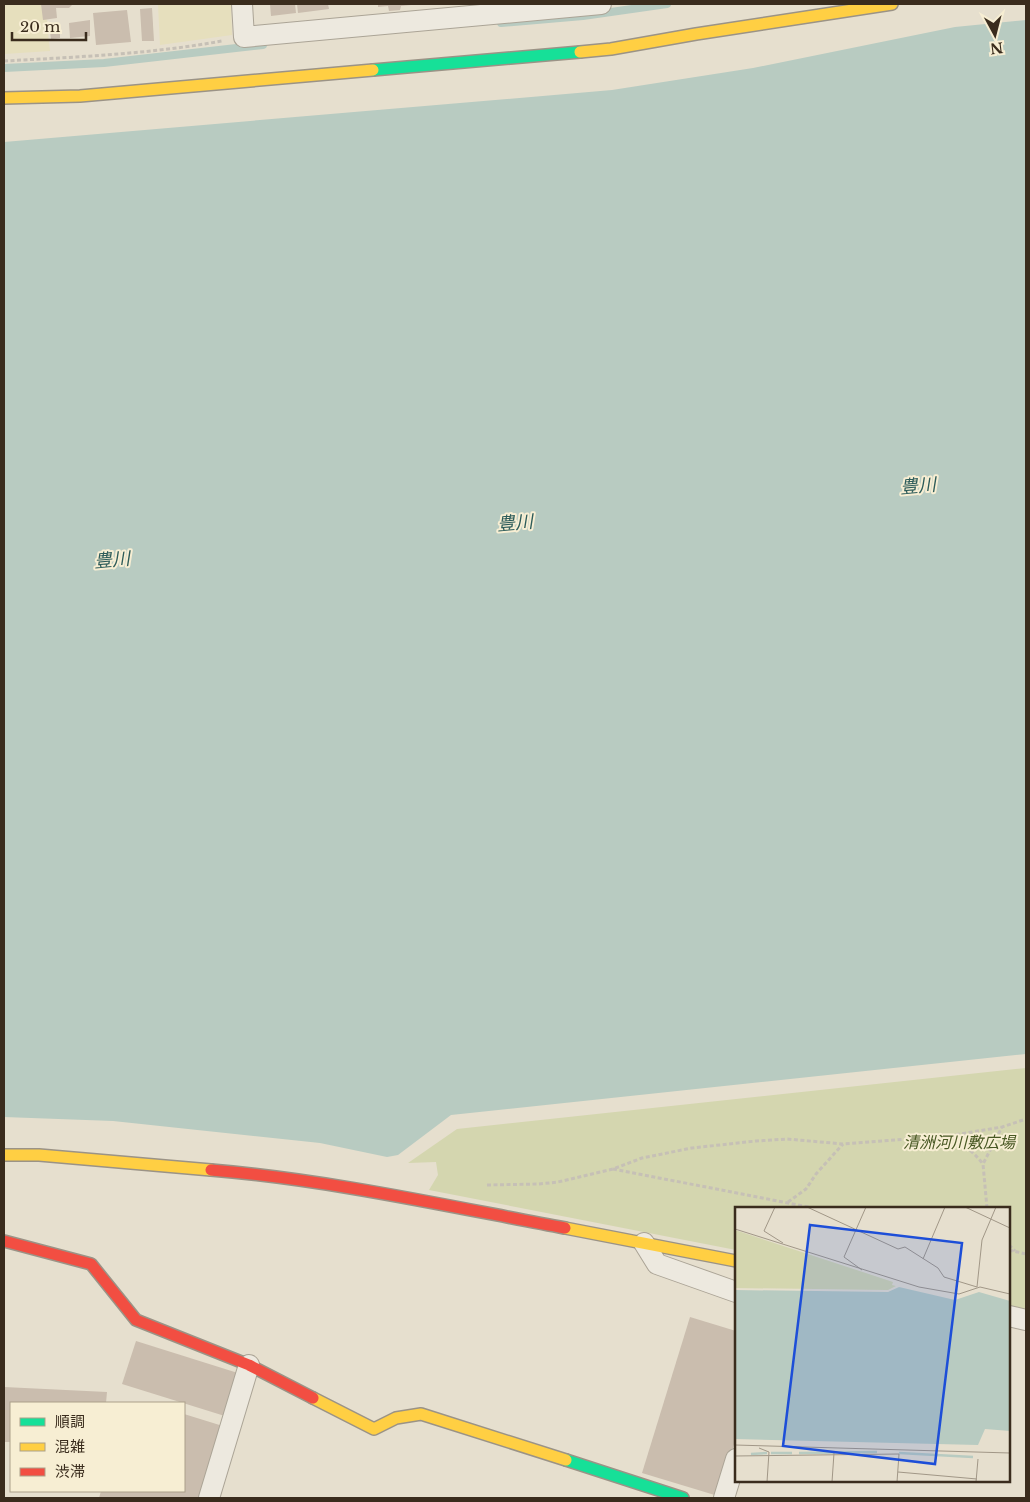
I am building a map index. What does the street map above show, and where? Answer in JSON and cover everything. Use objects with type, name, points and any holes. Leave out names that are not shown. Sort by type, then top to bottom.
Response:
[{"type":"street","points":[[242,4],[244,37],[601,4]]},
{"type":"street","points":[[4,98],[80,96],[612,49],[892,4]]},
{"type":"street","points":[[4,1155],[39,1154],[250,1173],[372,1191],[735,1261]]},
{"type":"street","points":[[4,1241],[91,1264],[136,1320],[249,1366],[374,1429],[396,1418],[420,1414],[683,1498]]},
{"type":"street","points":[[644,1243],[657,1264],[735,1292]]},
{"type":"street","points":[[1010,1316],[1026,1320]]},
{"type":"street","points":[[209,1498],[249,1366]]},
{"type":"street","points":[[724,1498],[735,1462]]},
{"type":"path","points":[[4,61],[111,55],[190,47],[244,37]]},
{"type":"path","points":[[477,1184],[540,1184],[558,1182],[613,1169],[642,1158],[692,1148],[787,1140],[843,1144],[948,1136],[1002,1127],[1026,1119]]},
{"type":"path","points":[[982,1164],[1002,1127]]},
{"type":"path","points":[[948,1136],[974,1152],[982,1164],[985,1207]]},
{"type":"path","points":[[788,1203],[806,1189],[843,1144]]},
{"type":"path","points":[[613,1169],[809,1207]]},
{"type":"path","points":[[1010,1246],[1016,1252]]},
{"type":"path","points":[[1010,1250],[1026,1254]]},
{"type":"shaded area","points":[[4,4],[45,4],[50,51],[4,54]]},
{"type":"shaded area","points":[[158,4],[231,4],[232,35],[160,45]]},
{"type":"green space","name":"清洲河川敷広場","points":[[1026,1068],[1026,1311],[1010,1307],[1010,1207],[735,1207],[735,1250],[429,1190],[438,1175],[436,1162],[408,1163],[457,1129]]},
{"type":"water","name":"豊川","points":[[1026,20],[1026,1054],[451,1115],[398,1155],[387,1157],[320,1143],[113,1121],[4,1117],[4,142],[612,90],[753,68],[955,27]]},
{"type":"building","points":[[41,4],[73,4],[69,8],[56,8],[57,18],[43,20]]},
{"type":"building","points":[[270,4],[295,4],[296,13],[271,16]]},
{"type":"building","points":[[297,4],[328,4],[329,9],[298,13]]},
{"type":"building","points":[[378,4],[411,5],[401,6],[400,10],[389,11],[388,6],[378,7]]},
{"type":"building","points":[[152,8],[154,41],[142,41],[140,9]]},
{"type":"building","points":[[127,10],[131,42],[96,45],[93,13]]},
{"type":"building","points":[[90,20],[90,36],[70,38],[69,23]]},
{"type":"building","points":[[60,24],[60,38],[51,39],[49,25]]},
{"type":"building","points":[[690,1317],[735,1331],[735,1441],[718,1496],[642,1473]]},
{"type":"building","points":[[136,1341],[241,1374],[228,1417],[185,1404],[185,1402],[122,1384]]},
{"type":"building","points":[[4,1387],[107,1392],[106,1402],[10,1402],[10,1442],[4,1442]]},
{"type":"building","points":[[185,1414],[226,1427],[206,1498],[99,1498],[101,1492],[185,1492]]},
{"type":"waterway","points":[[501,23],[583,16],[667,4]]},
{"type":"waterway","points":[[4,68],[104,63],[263,45]]},
{"type":"traffic: fast","points":[[373,70],[580,52]]},
{"type":"traffic: fast","points":[[566,1460],[683,1498]]},
{"type":"traffic: slow","points":[[580,52],[611,49],[892,4]]},
{"type":"traffic: slow","points":[[4,98],[80,96],[373,70]]},
{"type":"traffic: slow","points":[[4,1155],[39,1155],[211,1170]]},
{"type":"traffic: slow","points":[[565,1228],[735,1261]]},
{"type":"traffic: slow","points":[[313,1398],[374,1429],[396,1418],[421,1414],[566,1460]]},
{"type":"traffic: jam","points":[[211,1170],[256,1174],[344,1187],[565,1228]]},
{"type":"traffic: jam","points":[[4,1241],[91,1264],[136,1320],[249,1365],[313,1398]]}]
